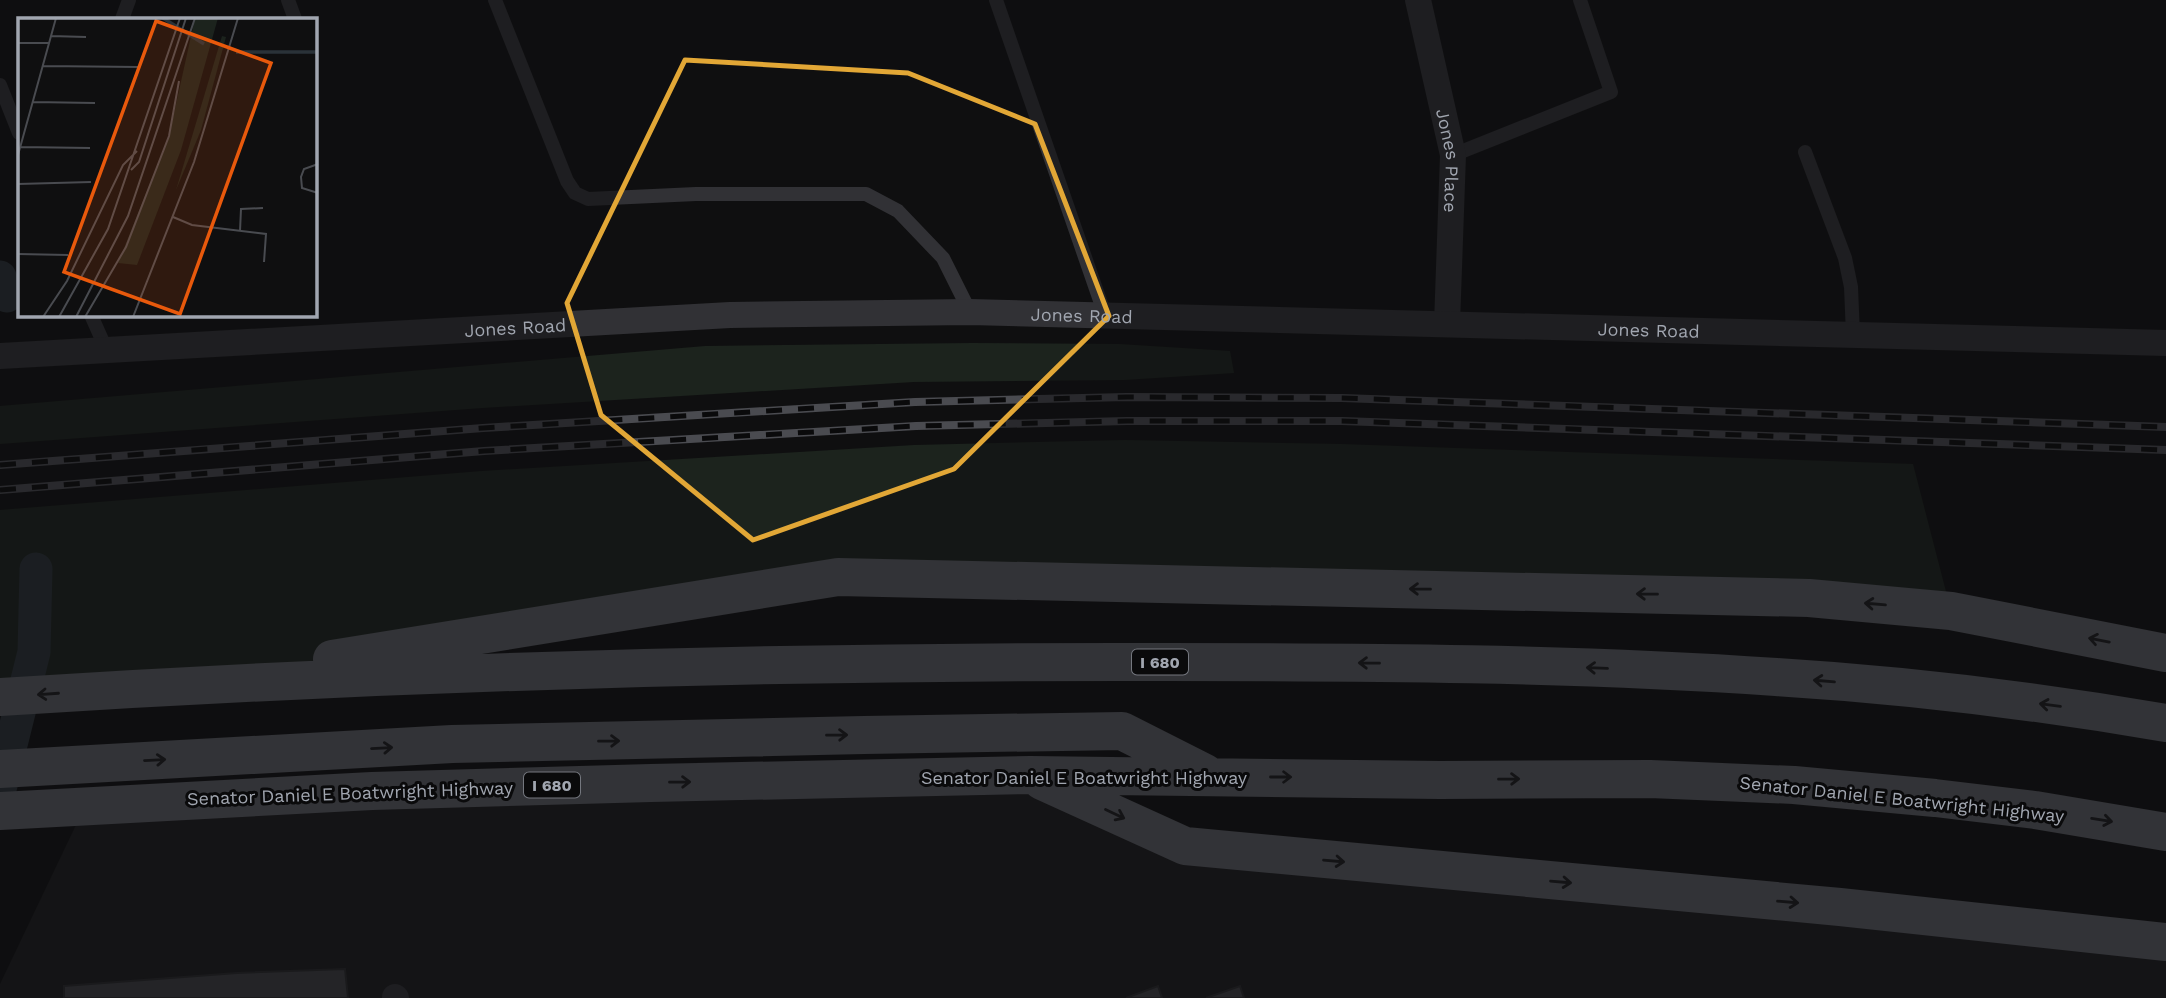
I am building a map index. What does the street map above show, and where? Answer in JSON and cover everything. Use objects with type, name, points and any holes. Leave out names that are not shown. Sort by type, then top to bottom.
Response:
[{"type":"highway","points":[[150,688],[838,578],[1809,598],[1951,611],[2166,653]]},
{"type":"highway","name":"I 680","points":[[0,697],[437,675],[703,667],[1026,662],[1418,664],[1618,669],[1780,677],[2005,699],[2166,723]]},
{"type":"highway","name":"I 680","points":[[0,769],[452,744],[1122,731],[1213,777]]},
{"type":"highway","points":[[1030,775],[1185,846],[1840,907],[2166,942]]},
{"type":"highway","name":"Senator Daniel E Boatwright Highway","points":[[0,811],[511,786],[1030,775],[1440,780],[1650,779],[1794,785],[2023,808],[2166,832]]},
{"type":"street","name":"Jones Place","points":[[1418,0],[1453,155],[1447,324]]},
{"type":"street","name":"Jones Road","points":[[0,356],[730,315],[970,312],[2166,343]]},
{"type":"lane","points":[[122,18],[129,0]]},
{"type":"lane","points":[[288,0],[295,18]]},
{"type":"lane","points":[[495,0],[567,181],[575,193],[588,199],[696,194],[866,194],[898,211],[943,258],[970,312]]},
{"type":"lane","points":[[996,0],[1105,315]]},
{"type":"lane","points":[[1453,155],[1611,92],[1580,0]]},
{"type":"lane","points":[[0,85],[18,131]]},
{"type":"lane","points":[[1805,152],[1845,258],[1851,287],[1853,335]]},
{"type":"lane","points":[[92,317],[107,351]]},
{"type":"highlighted area","points":[[685,60],[908,73],[1035,124],[1109,316],[954,469],[753,540],[601,415],[567,303]]},
{"type":"shaded area","points":[[1119,344],[1230,351],[1234,373],[1124,380],[914,382],[482,408],[0,444],[0,406],[705,346]]},
{"type":"shaded area","points":[[1125,440],[1341,444],[1913,464],[1951,611],[838,577],[151,688],[0,697],[0,510],[482,471],[914,445]]},
{"type":"shaded area","points":[[1030,775],[1185,846],[2166,942],[2166,998],[0,998],[0,984],[85,806]]},
{"type":"building","points":[[345,969],[348,998],[64,998],[64,986],[237,973]]},
{"type":"building","points":[[1158,986],[1162,998],[1126,998]]},
{"type":"building","points":[[1240,986],[1244,998],[1206,998]]},
{"type":"waterway","points":[[0,277],[7,296]]},
{"type":"waterway","points":[[0,789],[34,652],[36,569]]},
{"type":"railway","points":[[0,465],[483,428],[915,402],[1127,397],[1342,398],[2166,427]]},
{"type":"railway","points":[[0,490],[484,451],[916,426],[1127,421],[1342,421],[2166,450]]}]
